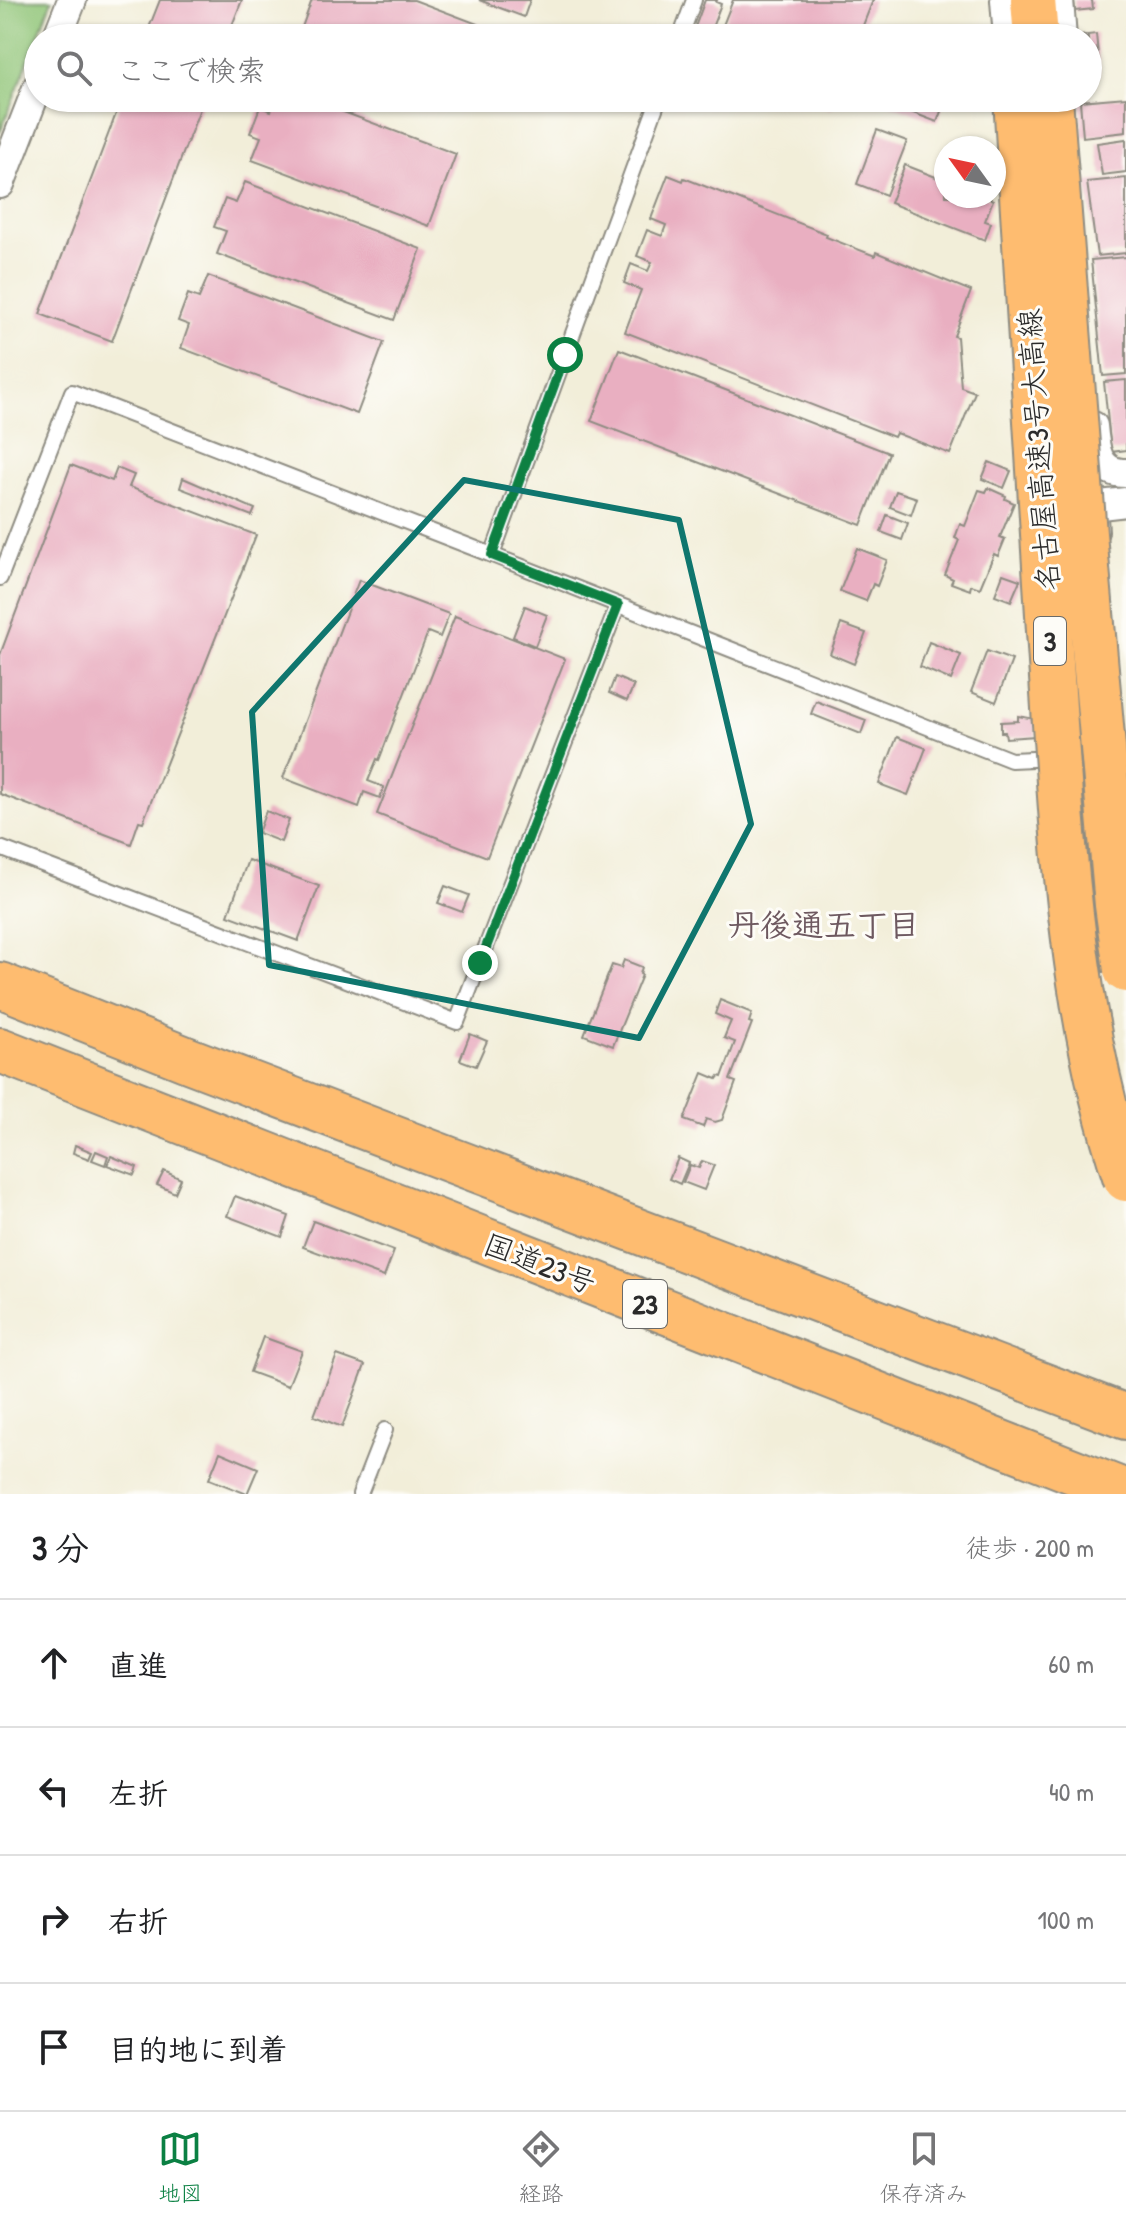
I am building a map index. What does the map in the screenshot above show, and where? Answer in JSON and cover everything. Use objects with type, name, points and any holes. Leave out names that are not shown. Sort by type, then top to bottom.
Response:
[{"type":"highway","points":[[1007,0],[1009,24]]},
{"type":"highway","points":[[1033,0],[1035,24]]},
{"type":"highway","points":[[1042,0],[1044,24]]},
{"type":"highway","name":"名古屋高速3号大高線","points":[[1015,112],[1058,773],[1072,914],[1084,1009],[1126,1179]]},
{"type":"highway","points":[[1042,112],[1073,488],[1081,499],[1109,504]]},
{"type":"highway","name":"名古屋高速3号大高線","points":[[1051,112],[1092,626],[1117,905],[1126,970]]},
{"type":"highway","name":"23","points":[[0,985],[191,1061],[1126,1417]]},
{"type":"highway","name":"国道23号","points":[[0,1050],[1126,1492]]},
{"type":"street","points":[[63,24],[72,0]]},
{"type":"street","points":[[1059,0],[1061,24]]},
{"type":"street","points":[[0,184],[28,112]]},
{"type":"street","points":[[1015,112],[1044,530],[1048,550],[1057,568],[1094,629],[1105,670],[1119,755],[1126,911]]},
{"type":"street","points":[[1068,112],[1095,452],[1109,471],[1126,473]]},
{"type":"street","points":[[1105,670],[1109,504]]},
{"type":"lane","points":[[685,24],[694,0]]},
{"type":"lane","points":[[492,555],[654,112]]},
{"type":"lane","points":[[0,578],[72,392],[1011,760],[1119,755]]},
{"type":"lane","points":[[0,848],[457,1022],[618,605]]},
{"type":"lane","points":[[360,1494],[385,1430]]},
{"type":"highlighted area","points":[[464,480],[679,520],[751,824],[639,1038],[269,965],[252,712]]},
{"type":"green space","points":[[0,0],[52,0],[43,24],[24,24],[24,72],[0,133]]},
{"type":"building","points":[[160,0],[242,0],[233,24],[151,24]]},
{"type":"building","points":[[312,0],[414,0],[478,24],[303,24]]},
{"type":"building","points":[[479,0],[530,0],[524,17]]},
{"type":"building","points":[[705,0],[717,0],[721,4],[713,24],[696,24]]},
{"type":"building","points":[[733,0],[873,0],[864,24],[724,24]]},
{"type":"building","points":[[1074,0],[1092,0],[1093,9],[1075,11]]},
{"type":"building","points":[[1126,97],[1126,132],[1083,137],[1081,112],[1102,112],[1102,99]]},
{"type":"building","points":[[117,112],[199,112],[112,341],[40,314]]},
{"type":"building","points":[[258,112],[344,112],[456,154],[429,226],[252,160],[261,137],[250,133]]},
{"type":"building","points":[[911,112],[941,112],[937,122]]},
{"type":"building","points":[[877,130],[907,141],[886,195],[857,184]]},
{"type":"building","points":[[1126,139],[1126,172],[1102,175],[1097,143]]},
{"type":"building","points":[[905,165],[934,176],[934,208],[990,208],[985,221],[991,223],[985,240],[890,203]]},
{"type":"building","points":[[668,175],[683,181],[684,178],[827,234],[826,237],[875,256],[876,252],[971,291],[954,336],[957,337],[961,387],[975,392],[950,454],[896,433],[894,437],[625,332],[641,290],[624,283],[631,264],[648,271],[652,262],[637,256],[647,230],[662,236],[666,225],[651,219]]},
{"type":"building","points":[[1126,178],[1126,253],[1097,256],[1087,182]]},
{"type":"building","points":[[245,182],[421,249],[394,320],[217,254],[226,231],[214,227],[225,199],[236,203]]},
{"type":"building","points":[[1126,257],[1126,374],[1103,376],[1091,260]]},
{"type":"building","points":[[208,276],[384,342],[357,414],[181,348],[189,325],[178,321],[188,294],[199,298]]},
{"type":"building","points":[[619,349],[889,453],[861,525],[591,421]]},
{"type":"building","points":[[1126,380],[1126,450],[1111,452],[1104,382]]},
{"type":"building","points":[[989,462],[1011,471],[1004,488],[982,479]]},
{"type":"building","points":[[71,465],[112,481],[117,468],[134,475],[129,487],[256,535],[143,822],[139,821],[131,844],[0,794],[0,655]]},
{"type":"building","points":[[183,478],[255,509],[252,516],[180,488]]},
{"type":"building","points":[[988,488],[1014,503],[1000,537],[1005,539],[998,556],[994,554],[980,588],[971,585],[970,590],[951,583],[953,579],[945,575],[959,540],[955,538],[960,524],[965,526],[979,490],[986,492]]},
{"type":"building","points":[[896,491],[917,498],[911,515],[890,507]]},
{"type":"building","points":[[887,515],[908,523],[902,540],[881,532]]},
{"type":"building","points":[[857,548],[887,560],[877,586],[873,584],[866,601],[840,591]]},
{"type":"building","points":[[1003,574],[1020,580],[1011,601],[995,595]]},
{"type":"building","points":[[359,580],[449,614],[440,637],[428,632],[368,781],[384,787],[380,798],[364,792],[359,807],[283,778]]},
{"type":"building","points":[[525,606],[547,615],[535,646],[513,637]]},
{"type":"building","points":[[455,616],[565,659],[487,857],[377,814]]},
{"type":"building","points":[[841,624],[866,633],[854,664],[830,654]]},
{"type":"building","points":[[929,642],[961,655],[951,680],[920,667]]},
{"type":"building","points":[[987,651],[1012,660],[996,702],[971,692]]},
{"type":"building","points":[[615,677],[634,685],[627,701],[609,693]]},
{"type":"building","points":[[816,701],[866,720],[861,734],[811,714]]},
{"type":"building","points":[[1018,716],[1035,719],[1036,736],[1006,738],[1005,732],[1001,732],[1001,722],[1018,721]]},
{"type":"building","points":[[897,737],[926,748],[908,795],[879,784]]},
{"type":"building","points":[[266,811],[289,820],[281,842],[258,833]]},
{"type":"building","points":[[248,860],[319,886],[298,941],[228,915]]},
{"type":"building","points":[[445,886],[469,895],[462,912],[438,903]]},
{"type":"building","points":[[624,960],[642,967],[642,975],[613,1046],[584,1035],[612,965],[621,968]]},
{"type":"building","points":[[720,1000],[752,1013],[749,1022],[752,1023],[730,1080],[736,1082],[722,1120],[715,1122],[706,1119],[703,1127],[684,1120],[703,1073],[717,1079],[722,1077],[735,1042],[724,1038],[731,1021],[715,1014]]},
{"type":"building","points":[[470,1034],[487,1041],[476,1066],[460,1060]]},
{"type":"building","points":[[75,1145],[92,1152],[89,1159],[73,1153]]},
{"type":"building","points":[[96,1151],[108,1156],[105,1165],[92,1160]]},
{"type":"building","points":[[111,1156],[137,1167],[134,1175],[107,1165]]},
{"type":"building","points":[[678,1158],[689,1163],[680,1184],[669,1179]]},
{"type":"building","points":[[702,1161],[714,1165],[704,1190],[683,1182],[690,1165],[699,1168]]},
{"type":"building","points":[[164,1171],[181,1179],[175,1193],[157,1185]]},
{"type":"building","points":[[235,1196],[289,1216],[282,1237],[227,1216]]},
{"type":"building","points":[[313,1221],[394,1251],[384,1277],[303,1247]]},
{"type":"building","points":[[263,1337],[302,1351],[288,1386],[250,1372]]},
{"type":"building","points":[[337,1355],[365,1365],[342,1427],[314,1416]]},
{"type":"building","points":[[220,1452],[258,1468],[247,1494],[209,1479]]},
{"type":"district","name":"丹後通五丁目","points":[[824,924]]},
{"type":"route","points":[[480,963],[618,605],[492,555],[565,355]]}]
